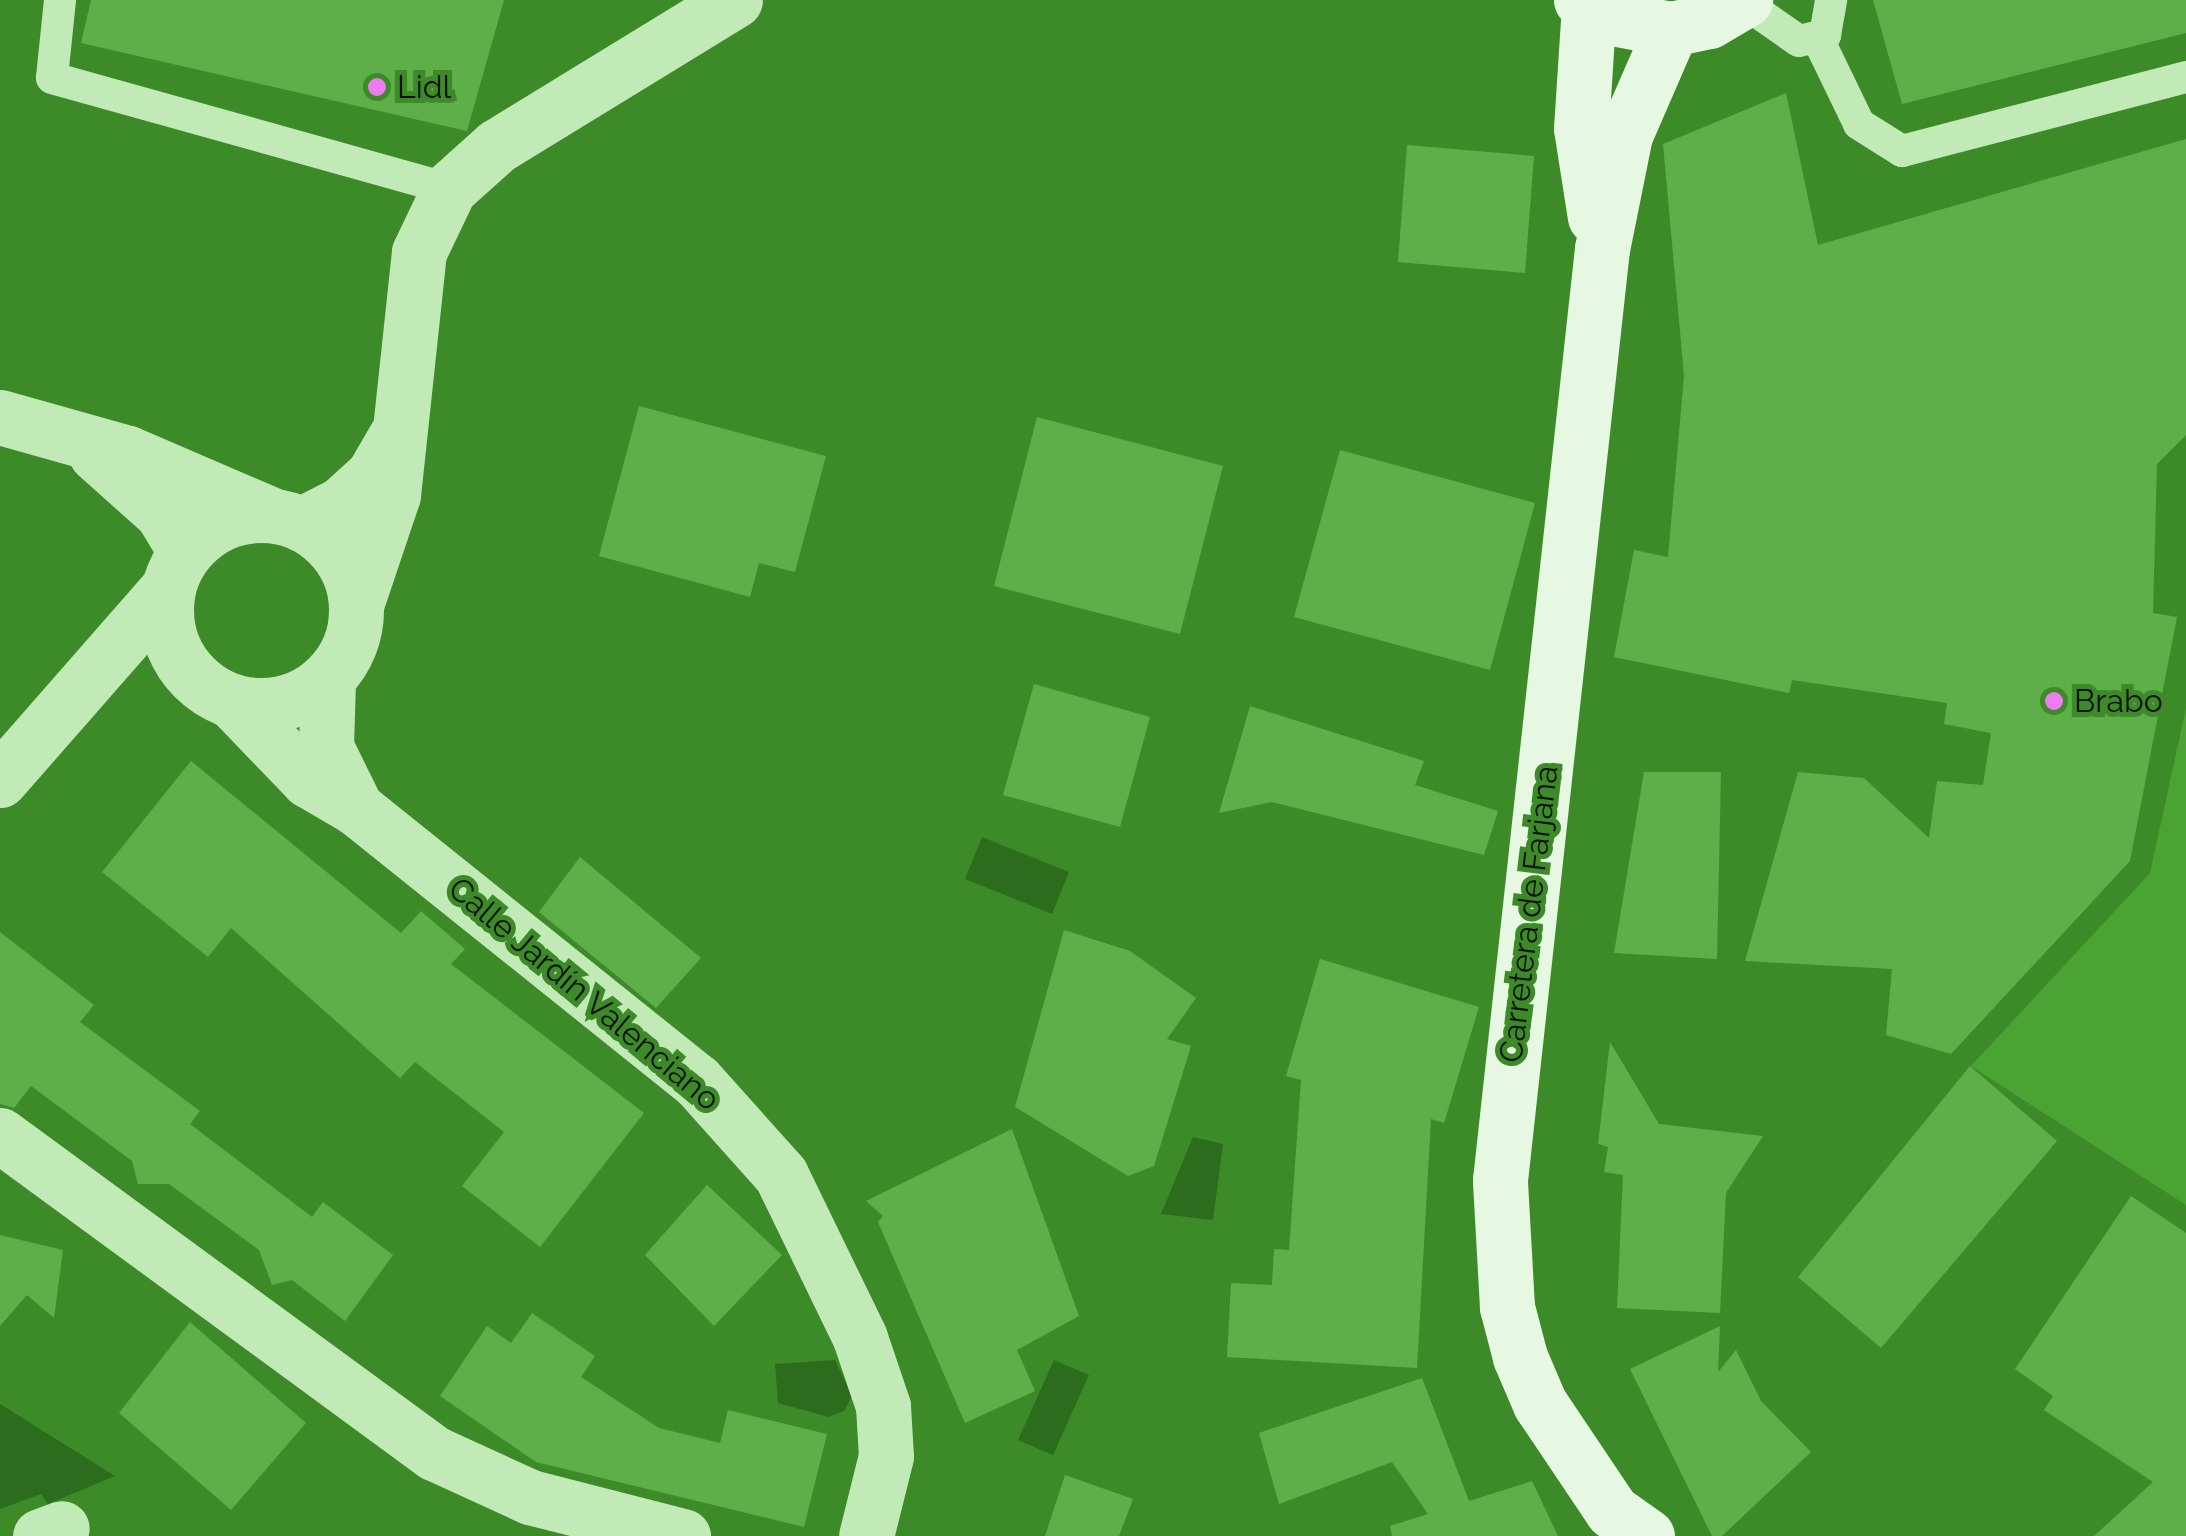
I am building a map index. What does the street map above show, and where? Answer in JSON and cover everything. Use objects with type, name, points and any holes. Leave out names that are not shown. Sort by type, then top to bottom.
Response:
[{"type":"main road","points":[[1585,2],[1671,29],[1744,1]]},
{"type":"main road","name":"Carretera de Farjana","points":[[1585,2],[1581,128],[1602,250]]},
{"type":"main road","name":"Carretera de Farjana","points":[[1623,1528],[1540,1404],[1520,1357],[1507,1307],[1500,1180],[1602,250],[1625,135],[1671,29]]},
{"type":"street","points":[[53,432],[130,480],[176,570],[166,624],[178,658],[200,685],[232,701],[266,706],[299,699],[328,680],[350,645],[357,602],[380,551],[419,252],[448,189],[497,146],[735,0]]},
{"type":"street","points":[[0,417],[202,480],[287,519],[329,543],[357,602]]},
{"type":"street","points":[[0,780],[176,570],[224,522],[287,519],[352,494],[395,437]]},
{"type":"street","name":"Calle Jardín Valenciano","points":[[328,680],[326,747],[356,808]]},
{"type":"street","name":"Calle Jardín Valenciano","points":[[232,701],[294,768],[356,808],[696,1081],[781,1175],[883,1406],[886,1456],[866,1536]]},
{"type":"street","points":[[0,1135],[434,1453],[530,1497],[683,1536]]},
{"type":"lane","points":[[60,0],[52,78],[448,189]]},
{"type":"lane","points":[[1818,39],[1831,26],[1831,0]]},
{"type":"lane","points":[[1744,1],[1778,32],[1818,39]]},
{"type":"lane","points":[[1818,39],[1859,124],[1902,150],[2186,77]]},
{"type":"shaded area","points":[[2186,708],[2186,1205],[1971,1066],[2150,873]]},
{"type":"shaded area","points":[[982,837],[1069,872],[1052,914],[965,879]]},
{"type":"shaded area","points":[[1193,1137],[1223,1144],[1213,1220],[1161,1214]]},
{"type":"shaded area","points":[[835,1360],[852,1396],[844,1411],[829,1417],[778,1403],[775,1364]]},
{"type":"shaded area","points":[[1054,1360],[1089,1375],[1053,1455],[1018,1440]]},
{"type":"shaded area","points":[[0,1404],[115,1476],[48,1504],[41,1494],[0,1509]]},
{"type":"building","name":"Lidl","points":[[91,0],[504,0],[467,131],[81,43]]},
{"type":"building","points":[[1873,0],[2186,0],[2186,33],[1902,104]]},
{"type":"building","points":[[1786,93],[1818,245],[2186,139],[2186,435],[2157,464],[2153,613],[2177,617],[2130,861],[1951,1054],[1886,1035],[1892,969],[1745,961],[1798,772],[1864,778],[1929,838],[1937,781],[1983,785],[1991,733],[1944,724],[1947,703],[1792,680],[1789,693],[1614,657],[1634,550],[1668,557],[1684,376],[1663,144]]},
{"type":"building","points":[[1407,145],[1534,156],[1525,273],[1398,262]]},
{"type":"building","points":[[639,406],[826,456],[795,572],[759,563],[750,597],[599,556]]},
{"type":"building","points":[[1037,417],[1223,466],[1180,634],[994,586]]},
{"type":"building","points":[[1340,450],[1535,503],[1490,670],[1294,617]]},
{"type":"building","points":[[1034,684],[1150,717],[1120,827],[1003,795]]},
{"type":"building","points":[[1250,706],[1424,761],[1415,785],[1498,811],[1484,855],[1272,802],[1219,813]]},
{"type":"building","points":[[191,761],[401,933],[421,911],[465,949],[451,964],[644,1113],[540,1247],[462,1186],[504,1132],[415,1062],[400,1078],[231,928],[208,957],[102,872]]},
{"type":"building","points":[[1644,772],[1721,772],[1717,959],[1614,953]]},
{"type":"building","points":[[580,857],[701,958],[656,1008],[539,912]]},
{"type":"building","points":[[1064,930],[1130,951],[1196,998],[1167,1039],[1191,1046],[1154,1166],[1128,1176],[1015,1107]]},
{"type":"building","points":[[0,932],[94,1005],[80,1022],[200,1111],[190,1124],[312,1217],[323,1202],[393,1255],[345,1321],[292,1280],[272,1285],[259,1250],[169,1184],[138,1184],[132,1161],[31,1086],[14,1108],[0,1104]]},
{"type":"building","points":[[1320,959],[1479,1007],[1444,1123],[1431,1119],[1417,1368],[1227,1357],[1231,1283],[1272,1285],[1274,1249],[1289,1250],[1301,1080],[1286,1076]]},
{"type":"building","points":[[1610,1042],[1659,1124],[1763,1136],[1726,1193],[1720,1313],[1617,1308],[1623,1175],[1604,1172],[1608,1147],[1598,1144]]},
{"type":"building","points":[[1970,1066],[2057,1141],[1881,1348],[1798,1277]]},
{"type":"building","points":[[1012,1129],[1079,1316],[1017,1350],[1035,1391],[965,1423],[878,1222],[883,1216],[866,1201]]},
{"type":"building","points":[[707,1185],[782,1255],[714,1326],[645,1255]]},
{"type":"building","points":[[2131,1196],[2186,1233],[2186,1536],[2094,1536],[2153,1482],[2044,1410],[2053,1396],[2015,1369]]},
{"type":"building","points":[[0,1235],[63,1250],[54,1318],[27,1295],[0,1326]]},
{"type":"building","points":[[532,1313],[595,1356],[581,1377],[659,1428],[720,1443],[728,1410],[827,1434],[804,1527],[536,1462],[440,1396],[487,1326],[511,1343]]},
{"type":"building","points":[[190,1322],[306,1423],[231,1510],[119,1413]]},
{"type":"building","points":[[1720,1326],[1718,1372],[1736,1350],[1761,1401],[1811,1452],[1722,1536],[1712,1536],[1630,1369]]},
{"type":"building","points":[[1422,1378],[1469,1501],[1532,1481],[1558,1536],[1392,1536],[1390,1526],[1428,1514],[1392,1462],[1279,1504],[1259,1433]]},
{"type":"building","points":[[1065,1475],[1133,1499],[1119,1536],[1045,1536]]},
{"type":"place","name":"Lidl","points":[[377,87]]},
{"type":"place","name":"Brabo","points":[[2054,701]]}]
